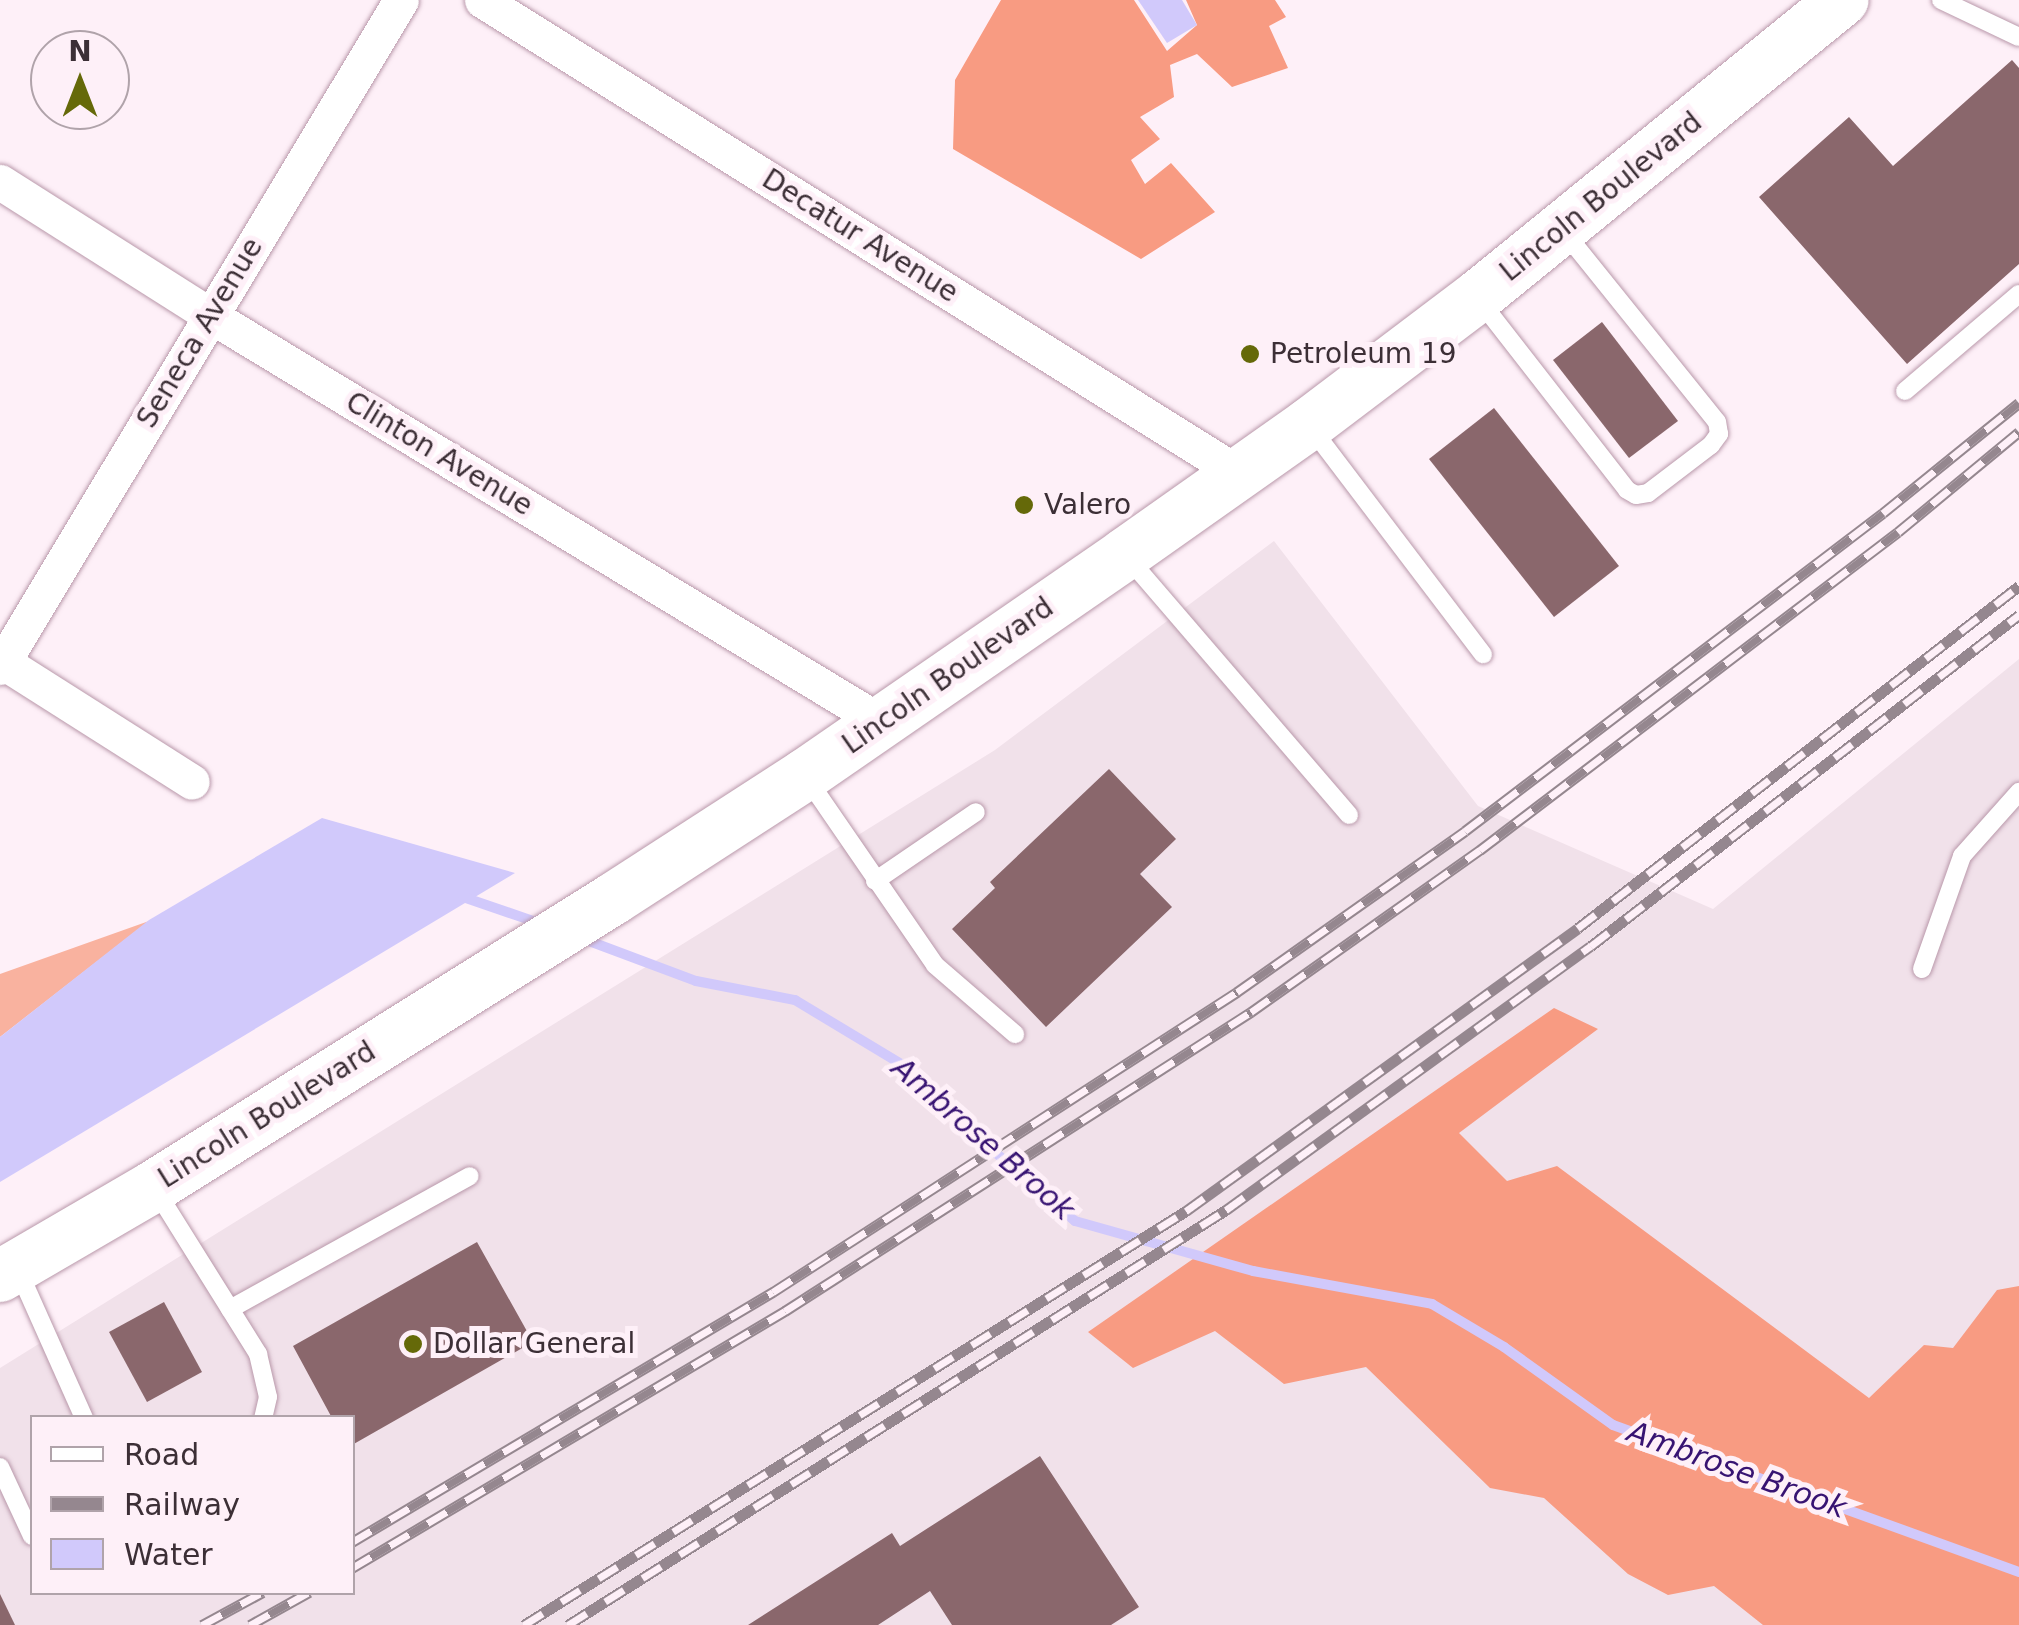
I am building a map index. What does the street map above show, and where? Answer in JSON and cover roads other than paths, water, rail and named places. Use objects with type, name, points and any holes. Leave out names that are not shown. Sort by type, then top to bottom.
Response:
[{"type":"main road","name":"Lincoln Boulevard","points":[[8,1271],[506,967],[805,776],[1308,424],[1477,297],[1842,0]]},
{"type":"street","name":"Seneca Avenue","points":[[1,663],[401,0]]},
{"type":"street","name":"Decatur Avenue","points":[[482,0],[1238,473]]},
{"type":"street","name":"Clinton Avenue","points":[[0,182],[211,316],[881,722]]},
{"type":"street","points":[[1,663],[192,782]]},
{"type":"lane","points":[[1941,0],[2019,37]]},
{"type":"lane","points":[[1477,297],[1627,490],[1636,495],[1648,493],[1711,445],[1719,434],[1717,422],[1562,229]]},
{"type":"lane","points":[[1905,391],[2019,294]]},
{"type":"lane","points":[[1308,424],[1483,654]]},
{"type":"lane","points":[[1125,554],[1349,815]]},
{"type":"lane","points":[[805,776],[934,964],[1015,1034]]},
{"type":"lane","points":[[1922,969],[1962,856],[2019,792]]},
{"type":"lane","points":[[875,880],[976,812]]},
{"type":"lane","points":[[230,1309],[470,1176]]},
{"type":"lane","points":[[153,1186],[258,1354],[268,1397],[264,1415]]},
{"type":"lane","points":[[8,1271],[82,1415]]},
{"type":"lane","points":[[0,1466],[30,1532]]},
{"type":"water","points":[[1138,0],[1182,0],[1197,25],[1167,43]]},
{"type":"water","points":[[322,818],[515,873],[0,1182],[0,1037],[149,920]]},
{"type":"waterway","name":"Ambrose Brook","points":[[463,897],[542,924]]},
{"type":"waterway","name":"Ambrose Brook","points":[[581,938],[696,981],[795,1000],[916,1073],[968,1129],[1075,1221],[1253,1271],[1432,1304],[1504,1347],[1613,1425],[2019,1572]]},
{"type":"railway","points":[[355,1540],[773,1292],[1237,992],[1465,831],[1883,513],[2019,403]]},
{"type":"railway","points":[[355,1566],[785,1311],[1251,1012],[1480,850],[1898,532],[2019,432]]},
{"type":"railway","points":[[524,1625],[1186,1211],[1578,928],[2019,586]]},
{"type":"railway","points":[[568,1625],[1226,1210],[1591,946],[2019,615]]},
{"type":"railway","points":[[202,1625],[257,1595]]},
{"type":"railway","points":[[250,1625],[304,1595]]},
{"type":"place","name":"Petroleum 19","points":[[1250,354]]},
{"type":"place","name":"Valero","points":[[1024,505]]},
{"type":"place","name":"Dollar General","points":[[413,1344]]}]
